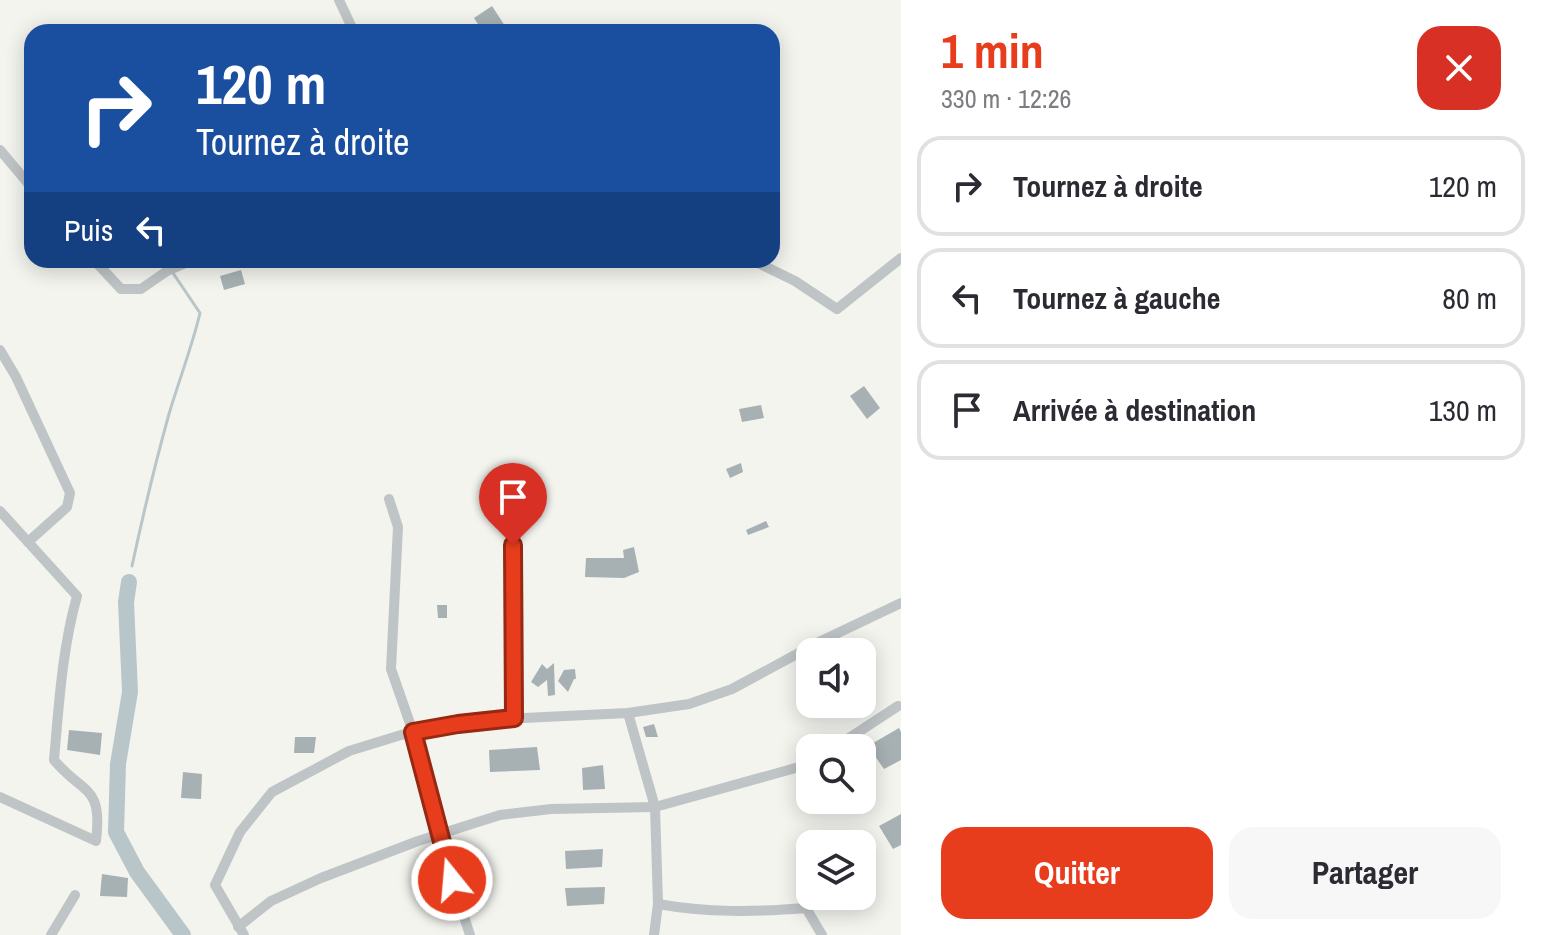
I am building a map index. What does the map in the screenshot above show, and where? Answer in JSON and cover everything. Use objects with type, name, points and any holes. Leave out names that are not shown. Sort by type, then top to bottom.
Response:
[{"type":"street","points":[[339,0],[350,24]]},
{"type":"street","points":[[0,150],[24,178]]},
{"type":"street","points":[[768,268],[795,281],[837,309],[901,258]]},
{"type":"street","points":[[101,268],[121,289],[141,289],[175,268]]},
{"type":"street","points":[[0,350],[16,377],[71,499],[67,507],[28,542]]},
{"type":"street","points":[[389,499],[398,527],[391,669],[413,732],[439,835],[470,935]]},
{"type":"street","points":[[0,511],[77,596],[66,634],[54,760],[96,800],[99,821],[96,841],[0,797]]},
{"type":"street","points":[[513,520],[514,718]]},
{"type":"street","points":[[796,768],[655,807],[551,809],[500,815],[296,889],[271,901],[241,931],[215,885],[240,832],[272,792],[349,751],[413,732],[458,724],[628,713],[689,704],[732,689],[821,641],[901,603]]},
{"type":"street","points":[[855,734],[898,706]]},
{"type":"street","points":[[628,713],[655,807],[658,904],[654,935]]},
{"type":"street","points":[[51,935],[75,895]]},
{"type":"street","points":[[658,904],[742,912],[806,908],[822,935]]},
{"type":"building","points":[[492,6],[504,24],[478,24],[474,18]]},
{"type":"building","points":[[241,270],[245,284],[224,290],[220,276]]},
{"type":"building","points":[[864,386],[880,408],[867,419],[850,396]]},
{"type":"building","points":[[761,405],[764,418],[742,422],[739,409]]},
{"type":"building","points":[[741,463],[743,472],[730,478],[726,469]]},
{"type":"building","points":[[766,521],[769,527],[748,535],[746,530]]},
{"type":"building","points":[[634,547],[639,572],[624,578],[585,577],[586,558],[624,558],[623,550]]},
{"type":"building","points":[[437,605],[447,605],[447,618],[438,618]]},
{"type":"building","points":[[554,663],[555,695],[548,696],[547,680],[538,687],[531,682],[542,664],[547,669]]},
{"type":"building","points":[[575,669],[576,679],[568,692],[558,681],[564,670]]},
{"type":"building","points":[[654,724],[658,737],[646,737],[643,727]]},
{"type":"building","points":[[899,728],[901,760],[884,769],[876,758],[876,741]]},
{"type":"building","points":[[69,730],[102,733],[100,755],[67,750]]},
{"type":"building","points":[[295,737],[316,737],[314,753],[294,753]]},
{"type":"building","points":[[537,747],[540,770],[490,772],[489,750]]},
{"type":"building","points":[[603,765],[605,789],[583,790],[582,768]]},
{"type":"building","points":[[183,772],[202,774],[201,799],[181,798]]},
{"type":"building","points":[[901,814],[901,845],[893,849],[879,826]]},
{"type":"building","points":[[603,849],[602,867],[566,869],[565,851]]},
{"type":"building","points":[[102,874],[128,878],[127,897],[100,896]]},
{"type":"building","points":[[605,887],[604,904],[567,906],[565,888]]},
{"type":"waterway","points":[[132,566],[164,433],[200,313],[173,273]]},
{"type":"waterway","points":[[129,582],[126,602],[130,692],[118,764],[116,832],[137,872],[183,935]]},
{"type":"route","points":[[452,880],[413,732],[514,718],[513,545]]}]
